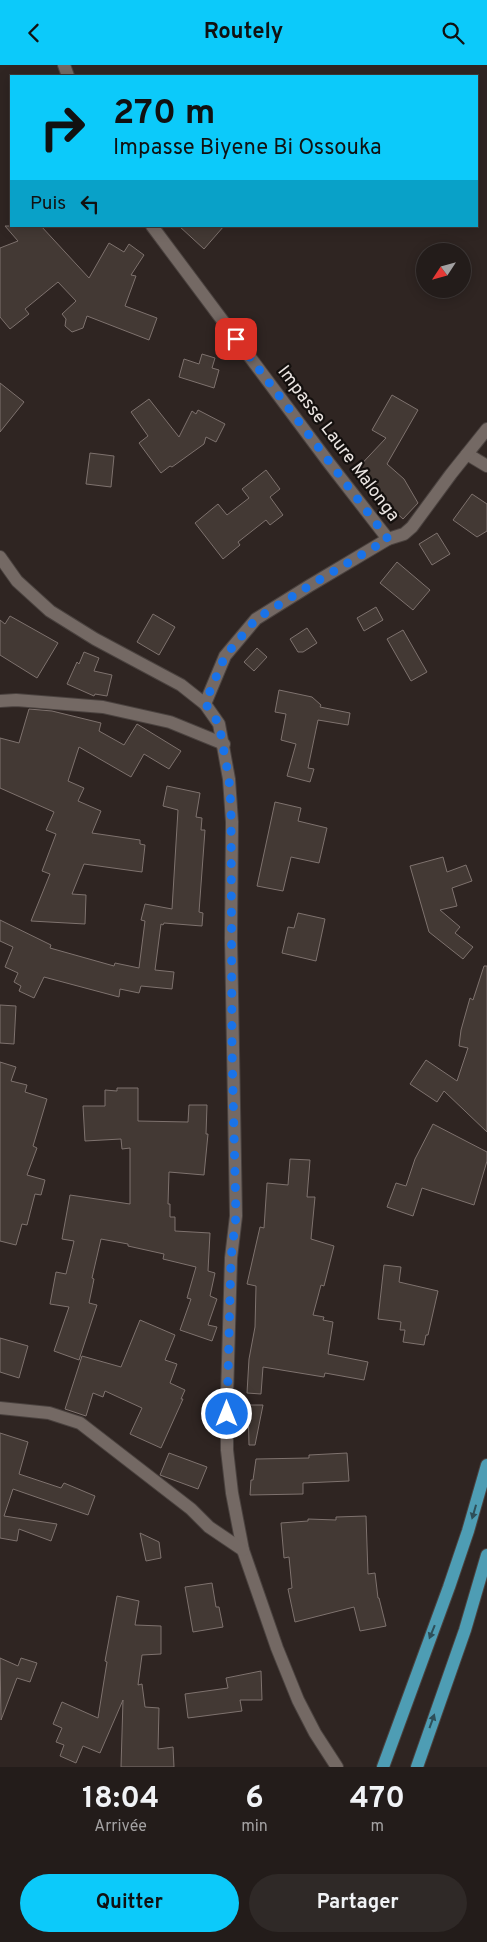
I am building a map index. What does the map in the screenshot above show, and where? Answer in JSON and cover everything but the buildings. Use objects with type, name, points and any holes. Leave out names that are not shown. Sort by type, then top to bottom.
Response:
[{"type":"main road","points":[[383,1767],[449,1587],[487,1465]]},
{"type":"main road","points":[[417,1767],[466,1630],[487,1555]]},
{"type":"street","name":"Impasse Laure Malonga","points":[[153,227],[388,539]]},
{"type":"street","points":[[205,703],[225,656],[256,619],[388,539],[404,534],[412,527],[487,429]]},
{"type":"street","points":[[467,454],[487,466]]},
{"type":"street","points":[[0,557],[17,581],[50,611],[95,639],[181,685],[205,703],[219,724],[229,779],[232,822],[231,938],[236,1216],[231,1258],[228,1331],[227,1441],[232,1493],[243,1550],[271,1632],[298,1701],[315,1733],[337,1767]]},
{"type":"street","points":[[0,701],[16,700],[103,707],[170,722],[224,744]]},
{"type":"street","points":[[0,1408],[49,1413],[80,1423],[191,1509],[210,1527],[243,1550]]},
{"type":"route","points":[[227,1414],[231,1258],[236,1216],[232,1050],[232,822],[224,744],[219,724],[205,703],[225,656],[256,619],[388,539],[236,339]]}]
